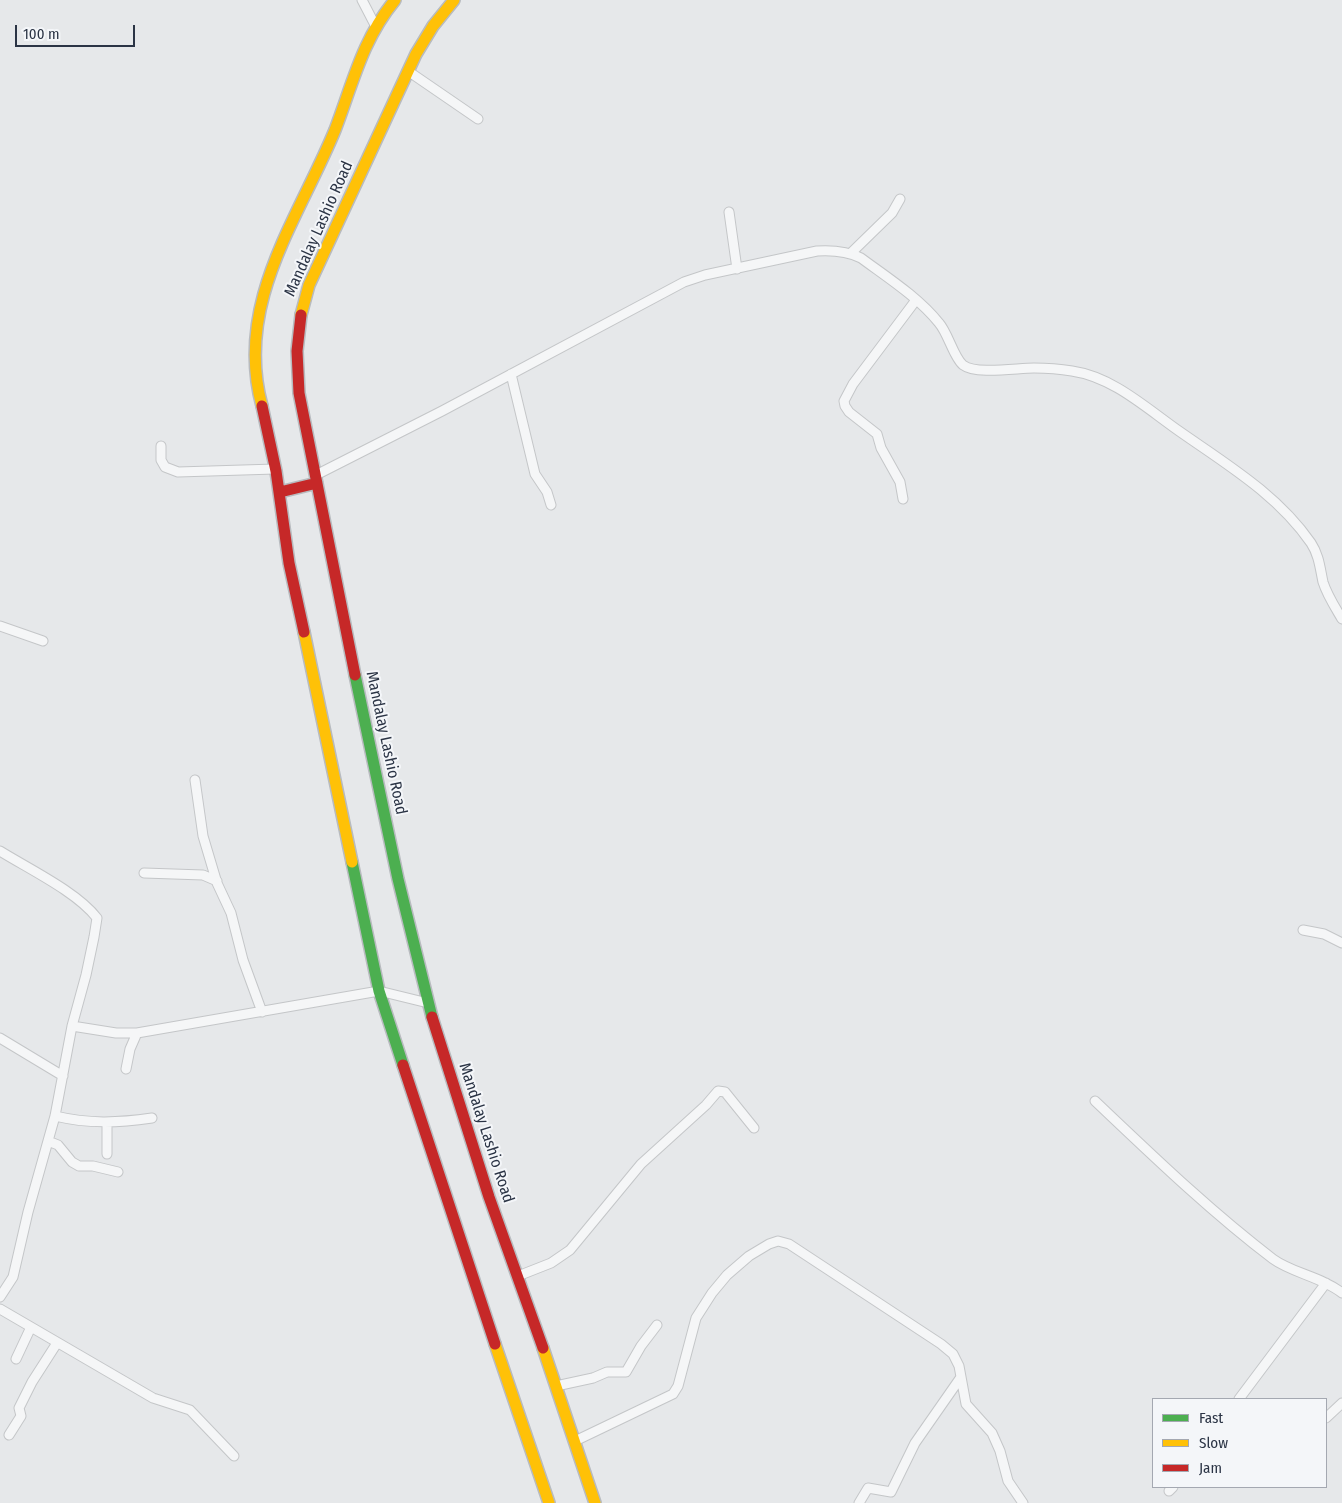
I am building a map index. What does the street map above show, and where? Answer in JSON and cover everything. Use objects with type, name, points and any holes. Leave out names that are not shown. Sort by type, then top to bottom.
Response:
[{"type":"highway","name":"Mandalay Lashio Road","points":[[395,0],[375,26],[362,54],[334,130],[278,254],[261,302],[256,332],[254,364],[280,492],[289,563],[380,991],[478,1294],[549,1503]]},
{"type":"highway","name":"Mandalay Lashio Road","points":[[454,0],[429,31],[408,71],[309,285],[297,328],[296,358],[298,384],[364,722],[398,879],[428,1003],[489,1197],[518,1276],[595,1503]]},
{"type":"highway","points":[[280,492],[316,479]]},
{"type":"street","points":[[362,0],[375,26]]},
{"type":"street","points":[[408,71],[478,119]]},
{"type":"street","points":[[851,253],[892,213],[900,199]]},
{"type":"street","points":[[729,212],[737,269]]},
{"type":"street","points":[[316,479],[684,282],[705,275],[817,251],[835,250],[851,253],[868,263],[916,300],[941,325],[963,365],[976,370],[1036,368],[1072,371],[1096,377],[1134,398],[1264,491],[1311,543],[1317,555],[1329,598],[1342,619]]},
{"type":"street","points":[[903,499],[900,482],[881,448],[877,434],[849,412],[844,401],[853,384],[916,300]]},
{"type":"street","points":[[511,374],[535,474],[546,492],[551,505]]},
{"type":"street","points":[[160,446],[165,467],[178,472],[275,469]]},
{"type":"street","points":[[0,626],[43,641]]},
{"type":"street","points":[[195,780],[203,836],[262,1012]]},
{"type":"street","points":[[0,852],[77,898],[97,918],[86,976],[72,1026],[55,1116],[28,1212],[13,1277],[0,1297]]},
{"type":"street","points":[[144,873],[203,875],[217,881]]},
{"type":"street","points":[[1303,930],[1324,934],[1342,943]]},
{"type":"street","points":[[72,1026],[116,1033],[137,1033],[380,991],[428,1003]]},
{"type":"street","points":[[126,1069],[130,1048],[137,1033]]},
{"type":"street","points":[[0,1038],[63,1076]]},
{"type":"street","points":[[518,1276],[551,1263],[570,1250],[641,1164],[706,1105],[718,1091],[724,1092],[754,1128]]},
{"type":"street","points":[[1095,1101],[1172,1175],[1275,1260],[1326,1283],[1342,1293]]},
{"type":"street","points":[[55,1116],[78,1121],[107,1123],[152,1118]]},
{"type":"street","points":[[107,1123],[107,1154]]},
{"type":"street","points":[[48,1141],[58,1145],[72,1162],[78,1166],[118,1172]]},
{"type":"street","points":[[575,1441],[673,1394],[678,1386],[696,1318],[702,1306],[727,1275],[749,1256],[778,1241],[789,1244],[941,1344],[953,1354],[960,1366],[966,1404],[992,1433],[1000,1451],[1008,1481],[1023,1503]]},
{"type":"street","points":[[1239,1398],[1326,1283]]},
{"type":"street","points":[[0,1309],[153,1398],[190,1410],[234,1456]]},
{"type":"street","points":[[556,1386],[593,1378],[607,1372],[626,1372],[641,1346],[657,1324]]},
{"type":"street","points":[[16,1359],[31,1327]]},
{"type":"street","points":[[9,1435],[20,1416],[19,1408],[32,1382],[57,1343]]},
{"type":"street","points":[[859,1503],[868,1488],[891,1492],[915,1443],[961,1377]]},
{"type":"street","points":[[1327,1417],[1342,1403]]},
{"type":"traffic: fast","points":[[355,675],[398,879],[432,1017]]},
{"type":"traffic: fast","points":[[352,862],[379,991],[403,1065]]},
{"type":"traffic: slow","points":[[262,406],[256,368],[256,332],[263,297],[274,263],[335,130],[366,46],[395,0]]},
{"type":"traffic: slow","points":[[301,315],[309,285],[416,54],[433,26],[454,0]]},
{"type":"traffic: slow","points":[[304,632],[352,862]]},
{"type":"traffic: slow","points":[[495,1344],[549,1503]]},
{"type":"traffic: slow","points":[[543,1348],[595,1503]]},
{"type":"traffic: jam","points":[[301,315],[297,351],[299,393],[355,675]]},
{"type":"traffic: jam","points":[[262,406],[276,471],[289,563],[304,632]]},
{"type":"traffic: jam","points":[[280,492],[317,483]]},
{"type":"traffic: jam","points":[[432,1017],[489,1197],[543,1348]]},
{"type":"traffic: jam","points":[[403,1065],[495,1344]]}]
